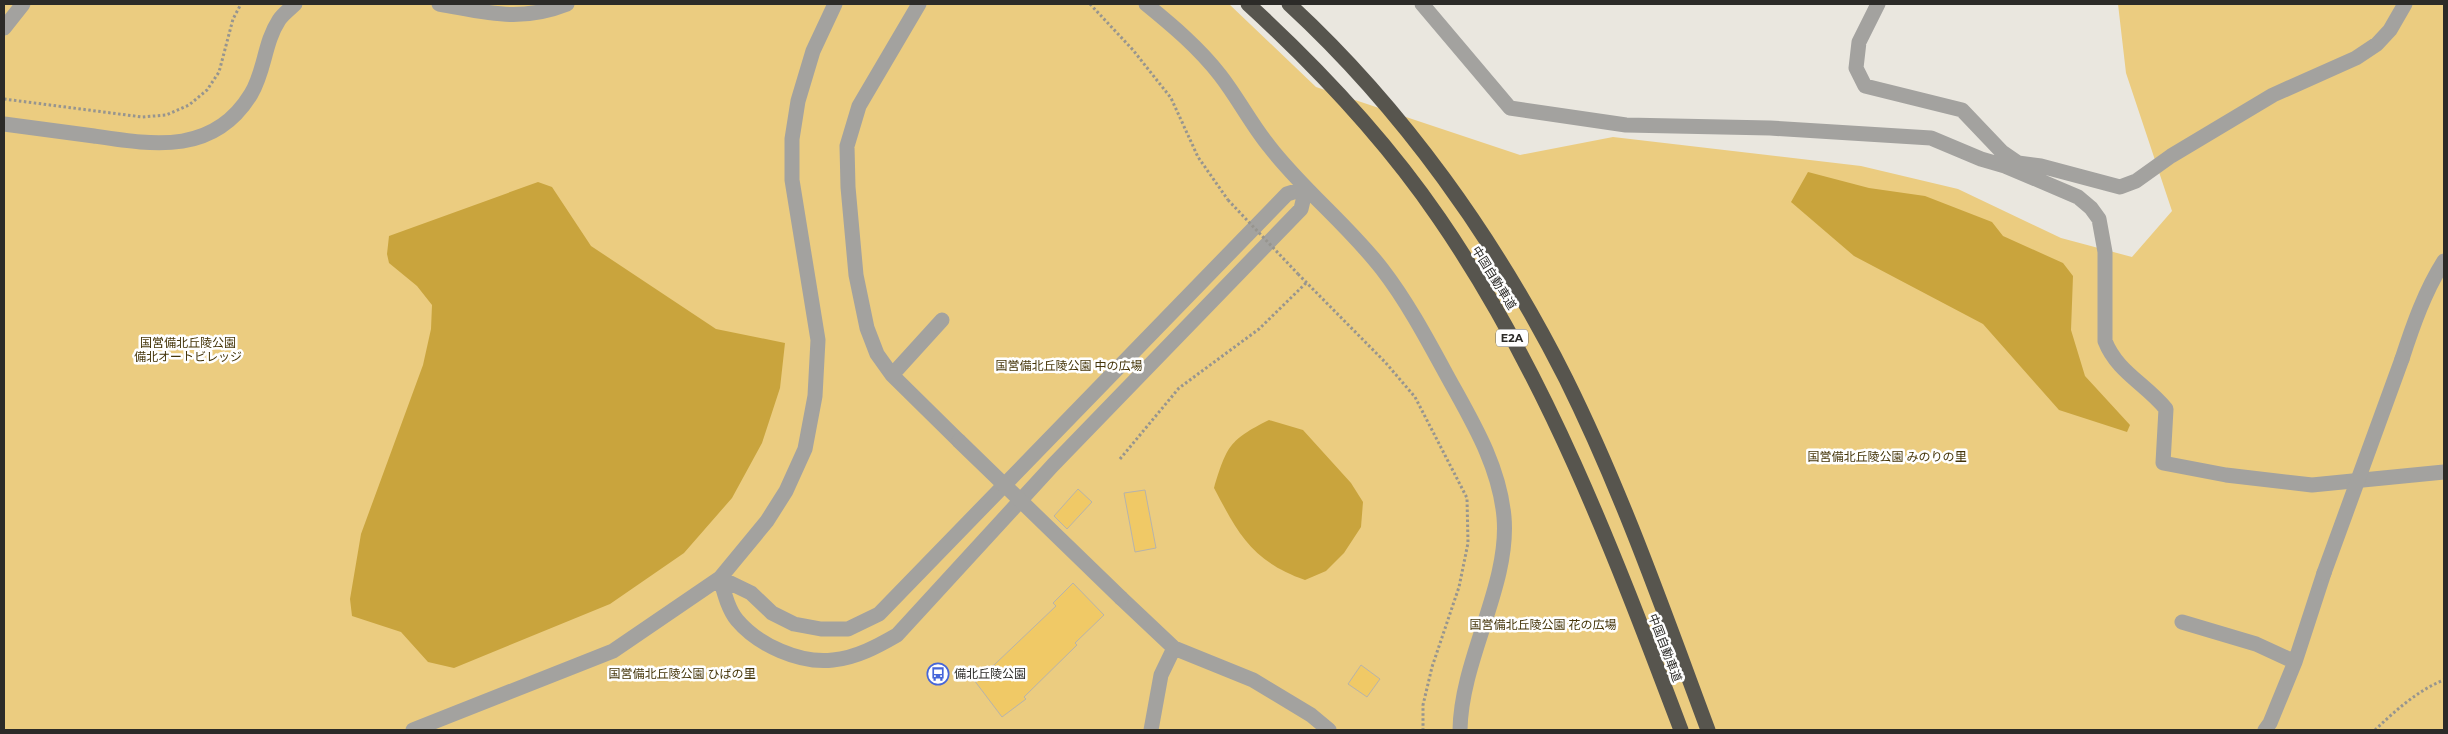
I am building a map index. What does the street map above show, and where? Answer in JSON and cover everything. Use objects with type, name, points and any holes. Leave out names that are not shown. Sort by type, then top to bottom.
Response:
[{"type":"highway","name":"中国自動車道","points":[[1248,4],[1304,55],[1376,135],[1439,218],[1498,314],[1540,390],[1578,470],[1618,564],[1680,730]]},
{"type":"highway","name":"中国自動車道","points":[[1289,4],[1324,37],[1398,120],[1463,206],[1522,299],[1565,378],[1604,460],[1642,554],[1708,730]]},
{"type":"street","points":[[4,28],[23,4]]},
{"type":"street","points":[[4,124],[140,143],[172,144],[198,138],[219,126],[240,110],[252,93],[262,69],[267,47],[280,20],[295,4]]},
{"type":"street","points":[[438,4],[511,16],[550,10],[567,4]]},
{"type":"street","points":[[412,730],[435,726],[613,651],[720,578],[767,522],[786,491],[804,449],[814,405],[818,340],[792,180],[792,139],[798,101],[813,51],[835,4]]},
{"type":"street","points":[[919,4],[859,106],[847,146],[848,187],[856,274],[866,328],[877,354],[892,375],[1174,648],[1253,680],[1311,715],[1329,730]]},
{"type":"street","points":[[1146,4],[1187,37],[1220,76],[1268,146],[1306,188],[1340,221],[1382,270],[1428,341],[1489,452],[1500,489],[1504,519],[1502,555],[1470,667],[1461,710],[1460,730]]},
{"type":"street","points":[[1422,4],[1510,108],[1626,125],[1770,128],[1931,138],[1982,159],[2041,166],[2120,186],[2136,181],[2171,156],[2273,95],[2356,58],[2377,44],[2390,30],[2405,4]]},
{"type":"street","points":[[1878,4],[1859,42],[1856,68],[1865,86],[1962,110],[2012,164],[2078,197],[2091,208],[2099,219],[2105,252],[2105,341],[2110,354],[2118,365],[2156,397],[2166,409],[2164,463],[2226,474],[2312,485],[2444,472]]},
{"type":"street","points":[[720,578],[751,593],[772,613],[794,624],[821,629],[848,629],[879,614],[1287,194],[1306,188]]},
{"type":"street","points":[[720,578],[725,597],[736,619],[759,639],[791,656],[833,660],[872,649],[897,635],[1053,465],[1301,209],[1306,188]]},
{"type":"street","points":[[2266,730],[2295,662],[2324,574],[2414,322],[2444,261]]},
{"type":"street","points":[[892,375],[942,320]]},
{"type":"street","points":[[2182,622],[2256,644],[2295,662]]},
{"type":"street","points":[[1151,730],[1162,675],[1174,648]]},
{"type":"path","points":[[4,99],[142,117],[166,115],[189,105],[207,90],[219,72],[233,18],[241,4]]},
{"type":"path","points":[[1090,4],[1133,50],[1170,98],[1198,157],[1228,200],[1306,283],[1385,362],[1415,397],[1467,498],[1468,543],[1459,586],[1432,668],[1423,705],[1423,730]]},
{"type":"path","points":[[1120,460],[1179,388],[1259,329],[1306,283]]},
{"type":"path","points":[[2376,730],[2390,716],[2418,694],[2444,680]]},
{"type":"green space","points":[[4,4],[1229,4],[1316,87],[1520,155],[1613,137],[1861,166],[1958,189],[2061,238],[2132,257],[2172,211],[2126,73],[2118,4],[2444,4],[2444,730],[4,730]]},
{"type":"shaded area","points":[[1808,172],[1869,188],[1925,196],[1992,222],[2003,236],[2063,263],[2073,276],[2071,330],[2085,376],[2130,425],[2127,432],[2059,410],[1983,324],[1854,256],[1791,202]]},
{"type":"shaded area","points":[[538,182],[552,187],[591,246],[716,329],[785,343],[780,388],[762,443],[732,498],[684,553],[610,604],[454,668],[428,662],[401,632],[352,616],[350,599],[361,534],[423,365],[431,329],[432,305],[417,286],[389,263],[387,254],[389,236]]},
{"type":"shaded area","points":[[1269,420],[1303,430],[1351,483],[1363,502],[1361,527],[1344,553],[1326,571],[1305,580],[1287,573],[1272,564],[1249,544],[1231,520],[1214,488],[1222,462],[1231,446],[1245,433]]},
{"type":"building","points":[[1078,489],[1092,502],[1067,529],[1054,516]]},
{"type":"building","points":[[1145,490],[1156,548],[1135,552],[1124,493]]},
{"type":"building","points":[[1073,583],[1104,615],[1075,643],[1077,645],[1024,697],[1026,699],[1002,717],[974,680],[994,665],[1056,606],[1053,603]]},
{"type":"building","points":[[1361,665],[1380,679],[1367,697],[1348,684]]},
{"type":"place","name":"備北丘陵公園","points":[[938,674]]},
{"type":"park label","name":"国営備北丘陵公園 備北オートビレッジ","points":[[188,350]]},
{"type":"park label","name":"国営備北丘陵公園 中の広場","points":[[1069,366]]},
{"type":"park label","name":"国営備北丘陵公園 みのりの里","points":[[1887,457]]},
{"type":"park label","name":"国営備北丘陵公園 花の広場","points":[[1543,625]]},
{"type":"park label","name":"国営備北丘陵公園 ひばの里","points":[[682,674]]}]
